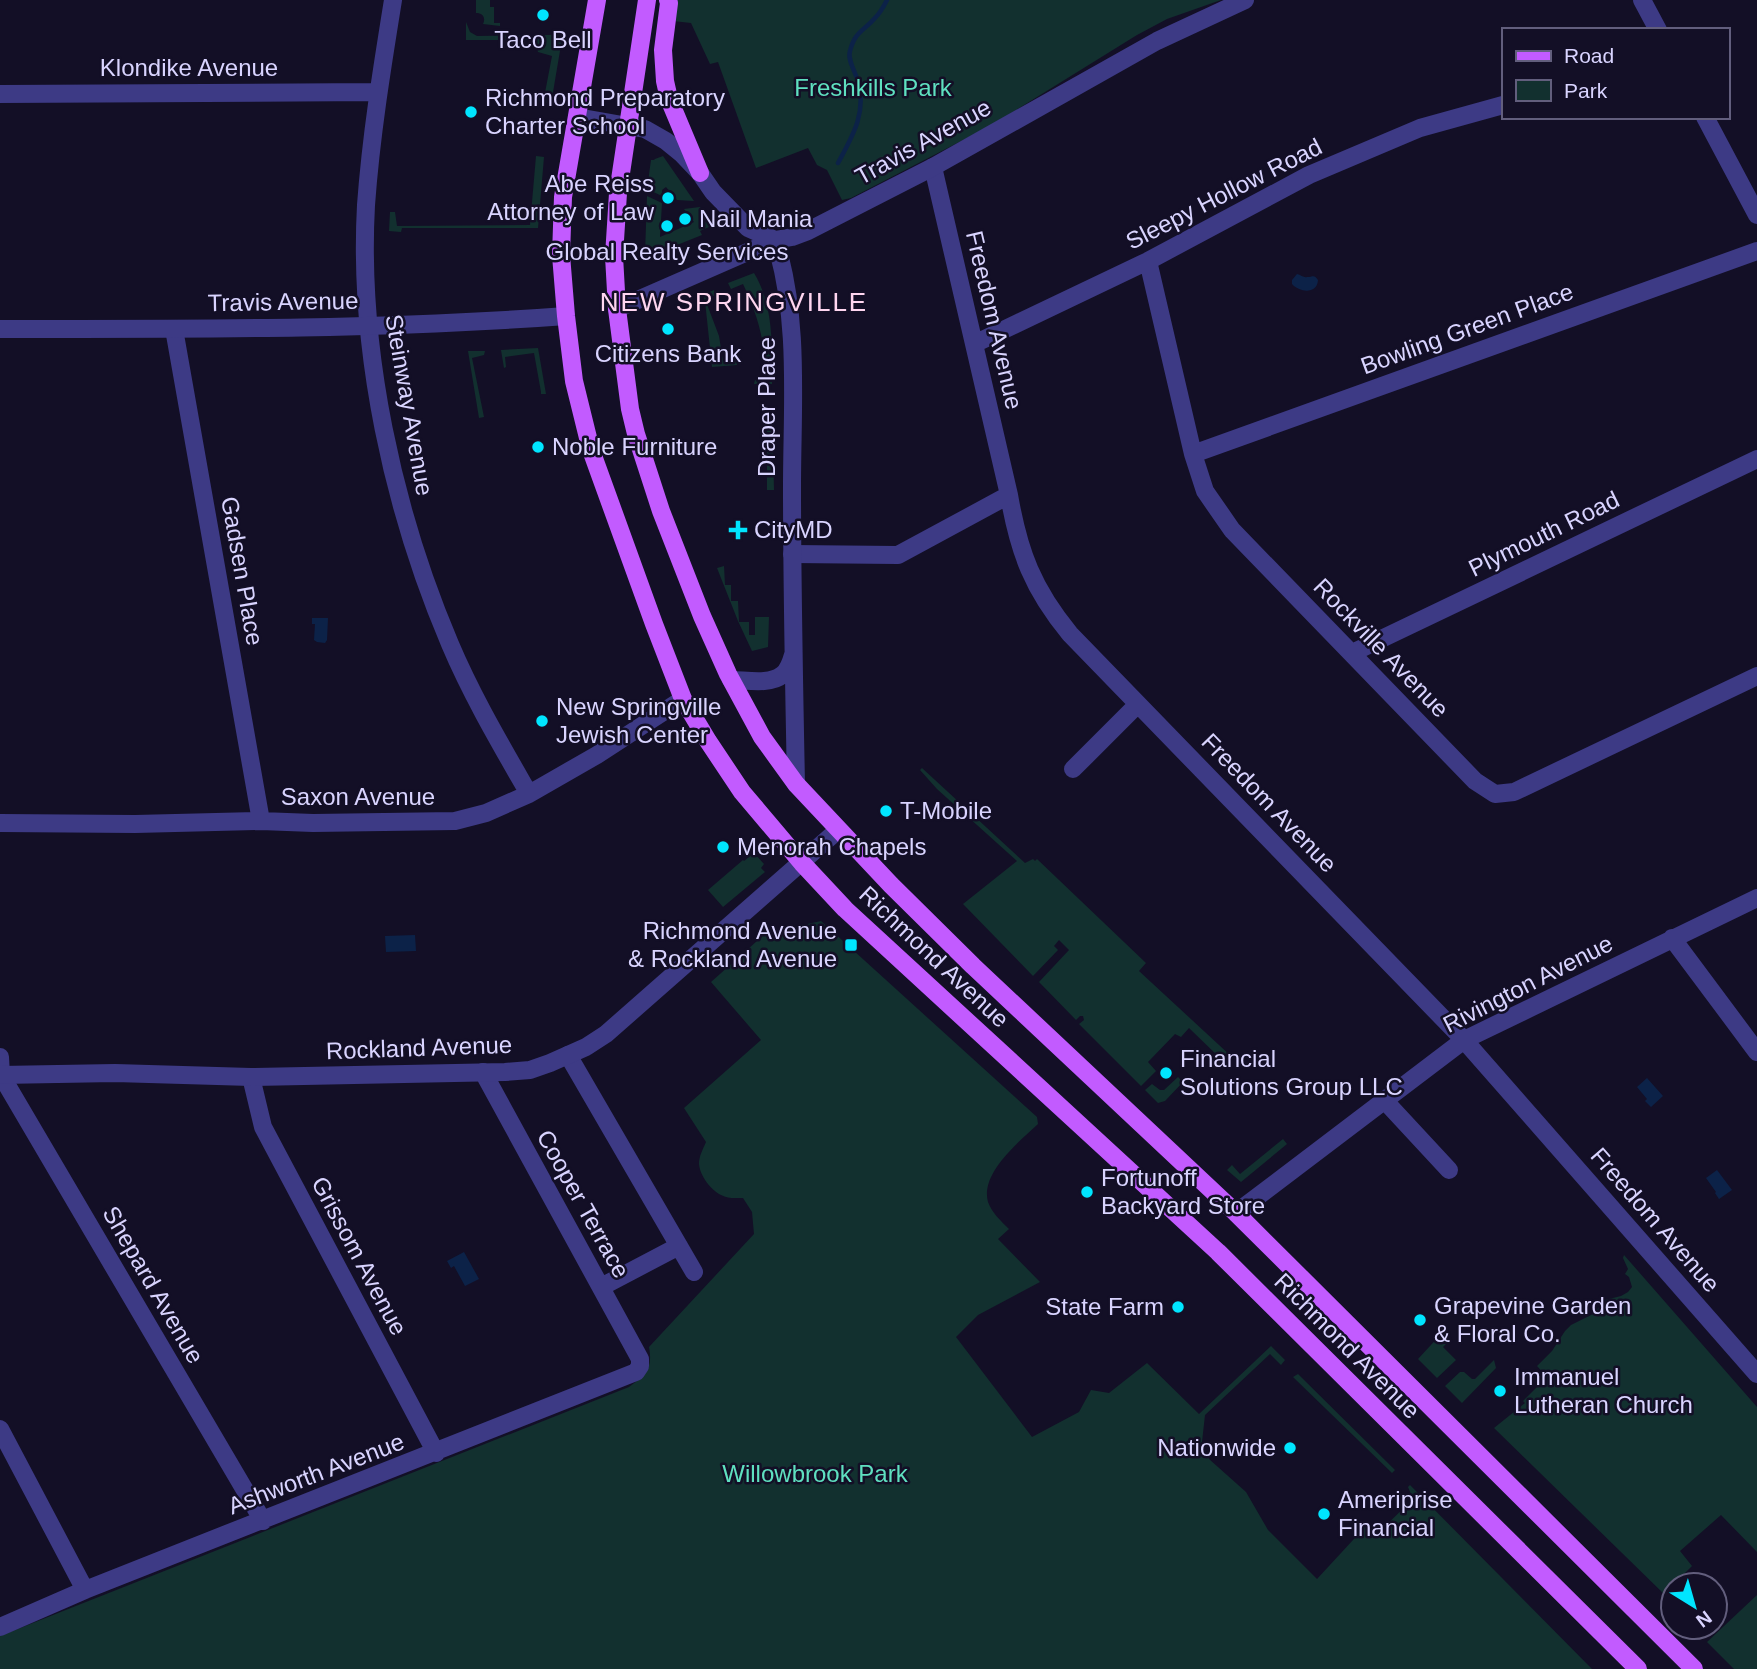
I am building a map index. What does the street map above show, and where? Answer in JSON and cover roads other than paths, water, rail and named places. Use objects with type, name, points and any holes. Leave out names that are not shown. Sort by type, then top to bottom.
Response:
[{"type":"main road","name":"Richmond Avenue","points":[[597,0],[563,197],[561,255],[574,381],[591,450],[654,624],[684,699],[708,741],[742,792],[845,909],[1218,1252],[1638,1669]]},
{"type":"main road","name":"Richmond Avenue","points":[[647,0],[618,193],[614,256],[617,309],[630,409],[661,511],[702,616],[731,680],[762,737],[796,784],[891,885],[1236,1213],[1694,1669]]},
{"type":"main road","points":[[668,0],[663,50],[667,90],[700,173]]},
{"type":"street","name":"Steinway Avenue","points":[[393,0],[378,92],[366,206],[368,325],[382,416],[408,530],[450,645],[470,688],[529,794]]},
{"type":"street","name":"Travis Avenue","points":[[617,309],[775,240],[808,232],[933,167],[1157,41],[1245,0]]},
{"type":"street","points":[[1642,0],[1657,28]]},
{"type":"street","name":"Klondike Avenue","points":[[0,93],[378,92]]},
{"type":"street","name":"Sleepy Hollow Road","points":[[974,344],[1148,261],[1309,175],[1420,128],[1502,105]]},
{"type":"street","points":[[577,117],[645,129],[666,141],[700,173],[713,192],[748,228],[775,240]]},
{"type":"street","points":[[1706,119],[1757,215]]},
{"type":"street","name":"Freedom Avenue","points":[[933,167],[1009,495],[1014,529],[1024,560],[1053,613],[1070,635],[1464,1040],[1757,1374]]},
{"type":"street","name":"Draper Place","points":[[775,240],[783,264],[792,330],[796,784]]},
{"type":"street","name":"Bowling Green Place","points":[[1194,454],[1757,251]]},
{"type":"street","name":"Rockville Avenue","points":[[1148,261],[1205,491],[1232,530],[1475,781],[1495,793],[1514,792],[1757,676]]},
{"type":"street","name":"Travis Avenue","points":[[0,330],[368,325],[489,322],[566,316]]},
{"type":"street","name":"Gadsen Place","points":[[174,329],[261,821]]},
{"type":"street","name":"Plymouth Road","points":[[1352,653],[1757,459]]},
{"type":"street","points":[[792,554],[898,555],[1009,495]]},
{"type":"street","points":[[731,680],[765,681],[783,675],[794,652]]},
{"type":"street","name":"Saxon Avenue","points":[[0,823],[455,821],[486,813],[529,794],[597,755],[684,699]]},
{"type":"street","points":[[1073,768],[1138,704]]},
{"type":"street","name":"Rockland Avenue","points":[[0,1075],[115,1073],[251,1077],[530,1070],[596,1041],[627,1017],[838,830]]},
{"type":"street","name":"Rivington Avenue","points":[[1236,1213],[1464,1040],[1757,898]]},
{"type":"street","points":[[1672,938],[1757,1052]]},
{"type":"street","points":[[568,1055],[694,1272]]},
{"type":"street","points":[[0,1057],[0,1075]]},
{"type":"street","name":"Cooper Terrace","points":[[483,1072],[640,1359]]},
{"type":"street","name":"Shepard Avenue","points":[[0,1075],[263,1521]]},
{"type":"street","name":"Grissom Avenue","points":[[251,1077],[263,1127],[436,1453]]},
{"type":"street","points":[[1385,1101],[1450,1170]]},
{"type":"street","points":[[601,1287],[679,1246]]},
{"type":"street","name":"Ashworth Avenue","points":[[0,1627],[85,1590],[636,1372],[640,1359]]},
{"type":"street","points":[[0,1429],[85,1590]]},
{"type":"water","points":[[1297,274],[1315,277],[1318,280],[1317,285],[1307,291],[1299,289],[1292,284]]},
{"type":"water","points":[[312,618],[328,618],[325,643],[314,640],[315,624],[312,624]]},
{"type":"water","points":[[415,935],[416,951],[386,952],[385,936]]},
{"type":"water","points":[[1647,1078],[1663,1096],[1651,1107],[1637,1087]]},
{"type":"water","points":[[1717,1170],[1732,1190],[1719,1199],[1706,1178]]},
{"type":"water","points":[[464,1252],[479,1279],[465,1286],[454,1266],[451,1268],[447,1261]]},
{"type":"waterway","points":[[838,163],[857,124],[861,104],[857,78],[850,58],[852,44],[857,35],[877,16],[887,0]]},
{"type":"place","name":"Taco Bell","points":[[543,15]]},
{"type":"place","name":"Richmond Preparatory Charter School","points":[[471,112]]},
{"type":"place","name":"Abe Reiss Attorney of Law","points":[[668,198]]},
{"type":"place","name":"Nail Mania","points":[[685,219]]},
{"type":"place","name":"Global Realty Services","points":[[667,226]]},
{"type":"place","name":"Citizens Bank","points":[[668,329]]},
{"type":"place","name":"Noble Furniture","points":[[538,447]]},
{"type":"place","name":"CityMD","points":[[738,530]]},
{"type":"place","name":"New Springville Jewish Center","points":[[542,721]]},
{"type":"place","name":"T-Mobile","points":[[886,811]]},
{"type":"place","name":"Menorah Chapels","points":[[723,847]]},
{"type":"place","name":"Richmond Avenue & Rockland Avenue","points":[[851,945]]},
{"type":"place","name":"Financial Solutions Group LLC","points":[[1166,1073]]},
{"type":"place","name":"Fortunoff Backyard Store","points":[[1087,1192]]},
{"type":"place","name":"State Farm","points":[[1178,1307]]},
{"type":"place","name":"Grapevine Garden & Floral Co.","points":[[1420,1320]]},
{"type":"place","name":"Immanuel Lutheran Church","points":[[1500,1391]]},
{"type":"place","name":"Nationwide","points":[[1290,1448]]},
{"type":"place","name":"Ameriprise Financial","points":[[1324,1514]]},
{"type":"district","name":"NEW SPRINGVILLE","points":[[734,302]]},
{"type":"park label","name":"Freshkills Park","points":[[873,88]]},
{"type":"park label","name":"Willowbrook Park","points":[[815,1474]]}]
